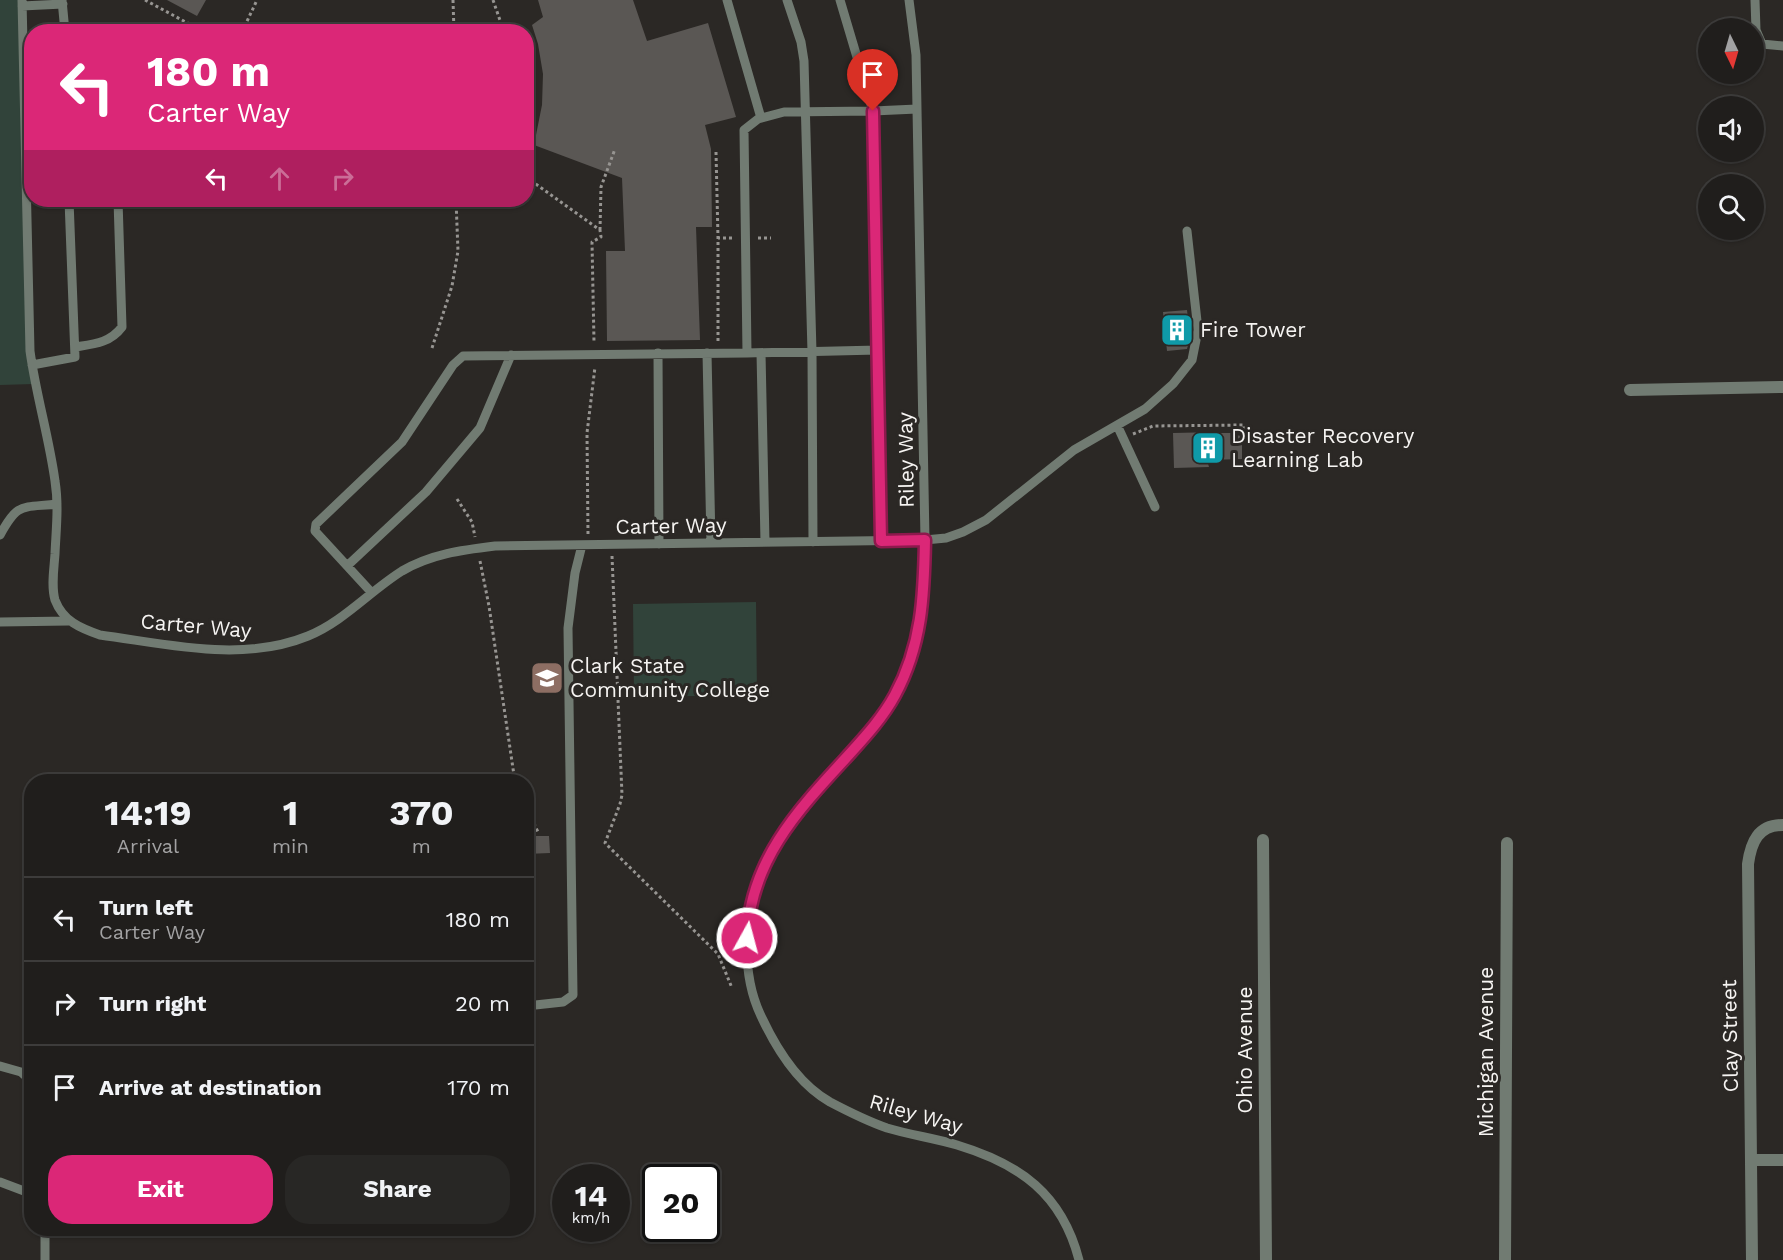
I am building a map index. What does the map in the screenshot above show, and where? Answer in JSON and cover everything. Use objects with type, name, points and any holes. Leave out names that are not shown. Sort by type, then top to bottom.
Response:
[{"type":"street","points":[[1630,390],[1783,387]]},
{"type":"street","name":"Clay Street","points":[[1752,1260],[1748,864],[1751,846],[1757,835],[1764,828],[1779,825]]},
{"type":"street","name":"Ohio Avenue","points":[[1263,840],[1266,1260]]},
{"type":"street","name":"Michigan Avenue","points":[[1505,1260],[1507,843]]},
{"type":"street","points":[[1750,1160],[1783,1160]]},
{"type":"lane","points":[[727,0],[761,118]]},
{"type":"lane","points":[[787,0],[803,51],[806,112],[812,352],[813,542]]},
{"type":"lane","points":[[840,0],[873,111],[881,541]]},
{"type":"lane","name":"Riley Way","points":[[909,0],[916,55],[925,540],[924,595],[918,633],[906,673],[894,697],[876,724],[798,811],[778,839],[764,866],[753,897],[748,922],[747,954],[751,987],[759,1013],[773,1042],[806,1084],[826,1100],[853,1115],[887,1128],[956,1144],[1011,1166],[1030,1180],[1050,1200],[1065,1221],[1079,1260]]},
{"type":"lane","points":[[1755,0],[1756,30],[1762,44],[1783,46]]},
{"type":"lane","points":[[24,37],[22,3],[63,2],[64,24]]},
{"type":"lane","points":[[747,353],[744,130],[761,118],[784,112],[917,109]]},
{"type":"lane","points":[[30,207],[32,365],[55,481],[57,504],[53,586],[55,599],[69,621]]},
{"type":"lane","points":[[32,365],[75,357],[69,207]]},
{"type":"lane","points":[[75,347],[107,341],[122,327],[118,207]]},
{"type":"lane","name":"Carter Way","points":[[69,621],[82,629],[100,635],[230,651],[259,650],[310,635],[337,620],[403,571],[427,559],[451,552],[478,548],[582,545],[946,538],[986,520],[1074,450],[1145,409],[1173,384],[1192,360],[1198,330],[1187,231]]},
{"type":"lane","points":[[372,593],[315,531],[315,524],[402,442],[463,356],[878,350]]},
{"type":"lane","points":[[658,353],[659,544]]},
{"type":"lane","points":[[707,353],[711,543]]},
{"type":"lane","points":[[760,353],[765,542]]},
{"type":"lane","points":[[347,566],[426,492],[480,428],[511,355]]},
{"type":"lane","points":[[1117,425],[1155,507]]},
{"type":"lane","points":[[0,535],[8,518],[21,508],[57,504]]},
{"type":"lane","points":[[534,1005],[563,1002],[573,995],[568,628],[575,573],[582,545]]},
{"type":"lane","points":[[0,622],[69,621]]},
{"type":"lane","points":[[0,1066],[24,1075]]},
{"type":"lane","points":[[0,1182],[24,1191]]},
{"type":"lane","points":[[45,1236],[45,1260]]},
{"type":"path","points":[[145,0],[189,24]]},
{"type":"path","points":[[246,24],[257,0]]},
{"type":"path","points":[[453,0],[454,24]]},
{"type":"path","points":[[493,0],[501,24]]},
{"type":"path","points":[[615,149],[601,187],[601,237],[592,242],[595,369],[587,433],[588,536],[613,557],[622,795],[605,843],[718,954],[732,988]]},
{"type":"path","points":[[708,343],[719,341],[716,152]]},
{"type":"path","points":[[534,183],[600,230]]},
{"type":"path","points":[[432,348],[452,286],[458,251],[456,207]]},
{"type":"path","points":[[718,238],[771,238]]},
{"type":"path","points":[[1124,439],[1153,426],[1244,425],[1244,443]]},
{"type":"path","points":[[457,500],[472,522],[478,548],[514,774]]},
{"type":"path","points":[[534,824],[538,832]]},
{"type":"green space","points":[[0,0],[22,0],[24,207],[28,207],[34,384],[0,385]]},
{"type":"green space","points":[[756,602],[757,695],[634,697],[633,604]]},
{"type":"building","points":[[167,0],[206,0],[197,16]]},
{"type":"building","points":[[538,0],[633,0],[647,41],[708,23],[736,117],[705,125],[711,149],[712,227],[696,227],[700,340],[607,341],[606,251],[625,251],[622,178],[534,145],[542,105],[543,74],[533,24],[543,17]]},
{"type":"building","name":"Fire Tower","points":[[1187,310],[1190,337],[1187,349],[1167,351],[1163,312]]},
{"type":"building","name":"Disaster Recovery Learning Lab","points":[[1218,432],[1242,436],[1242,459],[1207,460],[1209,467],[1174,468],[1173,433]]},
{"type":"building","points":[[534,836],[549,836],[550,853],[534,854]]},
{"type":"place","name":"Fire Tower","points":[[1177,330]]},
{"type":"place","name":"Disaster Recovery Learning Lab","points":[[1208,448]]},
{"type":"place","name":"Clark State Community College","points":[[547,678]]},
{"type":"route","points":[[747,938],[753,897],[764,866],[778,839],[798,811],[876,724],[894,697],[906,673],[918,633],[924,595],[925,540],[881,541],[873,111]]}]
